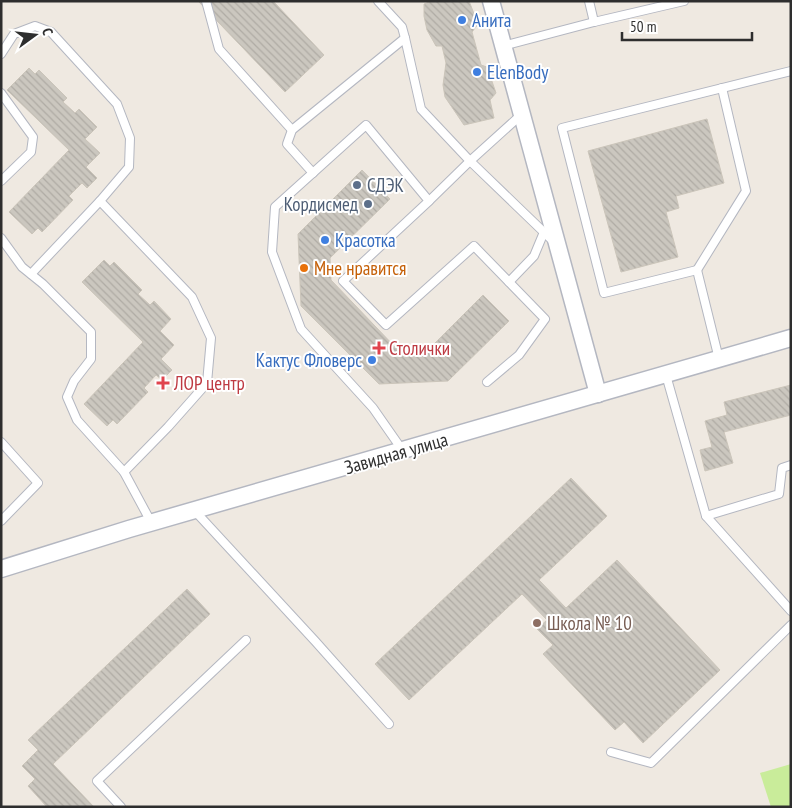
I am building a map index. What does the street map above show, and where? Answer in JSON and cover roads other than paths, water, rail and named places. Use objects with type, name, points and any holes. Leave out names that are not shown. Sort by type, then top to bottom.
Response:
[{"type":"street","points":[[491,1],[598,394]]},
{"type":"street","name":"Завидная улица","points":[[1,569],[151,522],[791,338]]},
{"type":"lane","points":[[206,1],[219,49],[292,130]]},
{"type":"lane","points":[[378,1],[402,26],[421,109],[470,161],[557,245]]},
{"type":"lane","points":[[589,1],[594,22]]},
{"type":"lane","points":[[503,46],[684,1]]},
{"type":"lane","points":[[1,54],[14,34],[35,26],[51,32],[117,104],[130,138],[130,167],[31,274]]},
{"type":"lane","points":[[313,173],[287,144],[292,130],[405,38]]},
{"type":"lane","points":[[722,88],[746,191],[697,270],[604,293],[562,128],[791,70]]},
{"type":"lane","points":[[1,93],[33,138],[31,152],[1,181]]},
{"type":"lane","points":[[487,382],[519,355],[545,319],[474,246],[386,325],[343,281],[522,114]]},
{"type":"lane","points":[[403,451],[373,408],[302,329],[272,252],[275,207],[366,125],[429,201]]},
{"type":"lane","points":[[100,201],[192,296],[211,338],[207,383],[124,472]]},
{"type":"lane","points":[[509,282],[534,256],[544,232]]},
{"type":"lane","points":[[1,238],[22,267],[91,332],[91,359],[74,381],[67,398],[77,420],[124,472],[151,522]]},
{"type":"lane","points":[[697,270],[719,359]]},
{"type":"lane","points":[[666,375],[706,516],[791,611]]},
{"type":"lane","points":[[1,442],[38,482],[1,521]]},
{"type":"lane","points":[[706,516],[779,494],[782,468],[791,465]]},
{"type":"lane","points":[[194,510],[389,724]]},
{"type":"lane","points":[[611,752],[651,763],[791,625]]},
{"type":"lane","points":[[121,807],[97,782],[246,640]]},
{"type":"place","name":"Анита","points":[[462,20]]},
{"type":"place","name":"ElenBody","points":[[477,72]]},
{"type":"place","name":"СДЭК","points":[[357,185]]},
{"type":"place","name":"Кордисмед","points":[[368,204]]},
{"type":"place","name":"Красотка","points":[[325,240]]},
{"type":"place","name":"Мне нравится","points":[[304,268]]},
{"type":"place","name":"Столички","points":[[379,348]]},
{"type":"place","name":"Кактус Фловерс","points":[[372,360]]},
{"type":"place","name":"ЛОР центр","points":[[163,383]]},
{"type":"place","name":"Школа № 10","points":[[537,623]]}]
